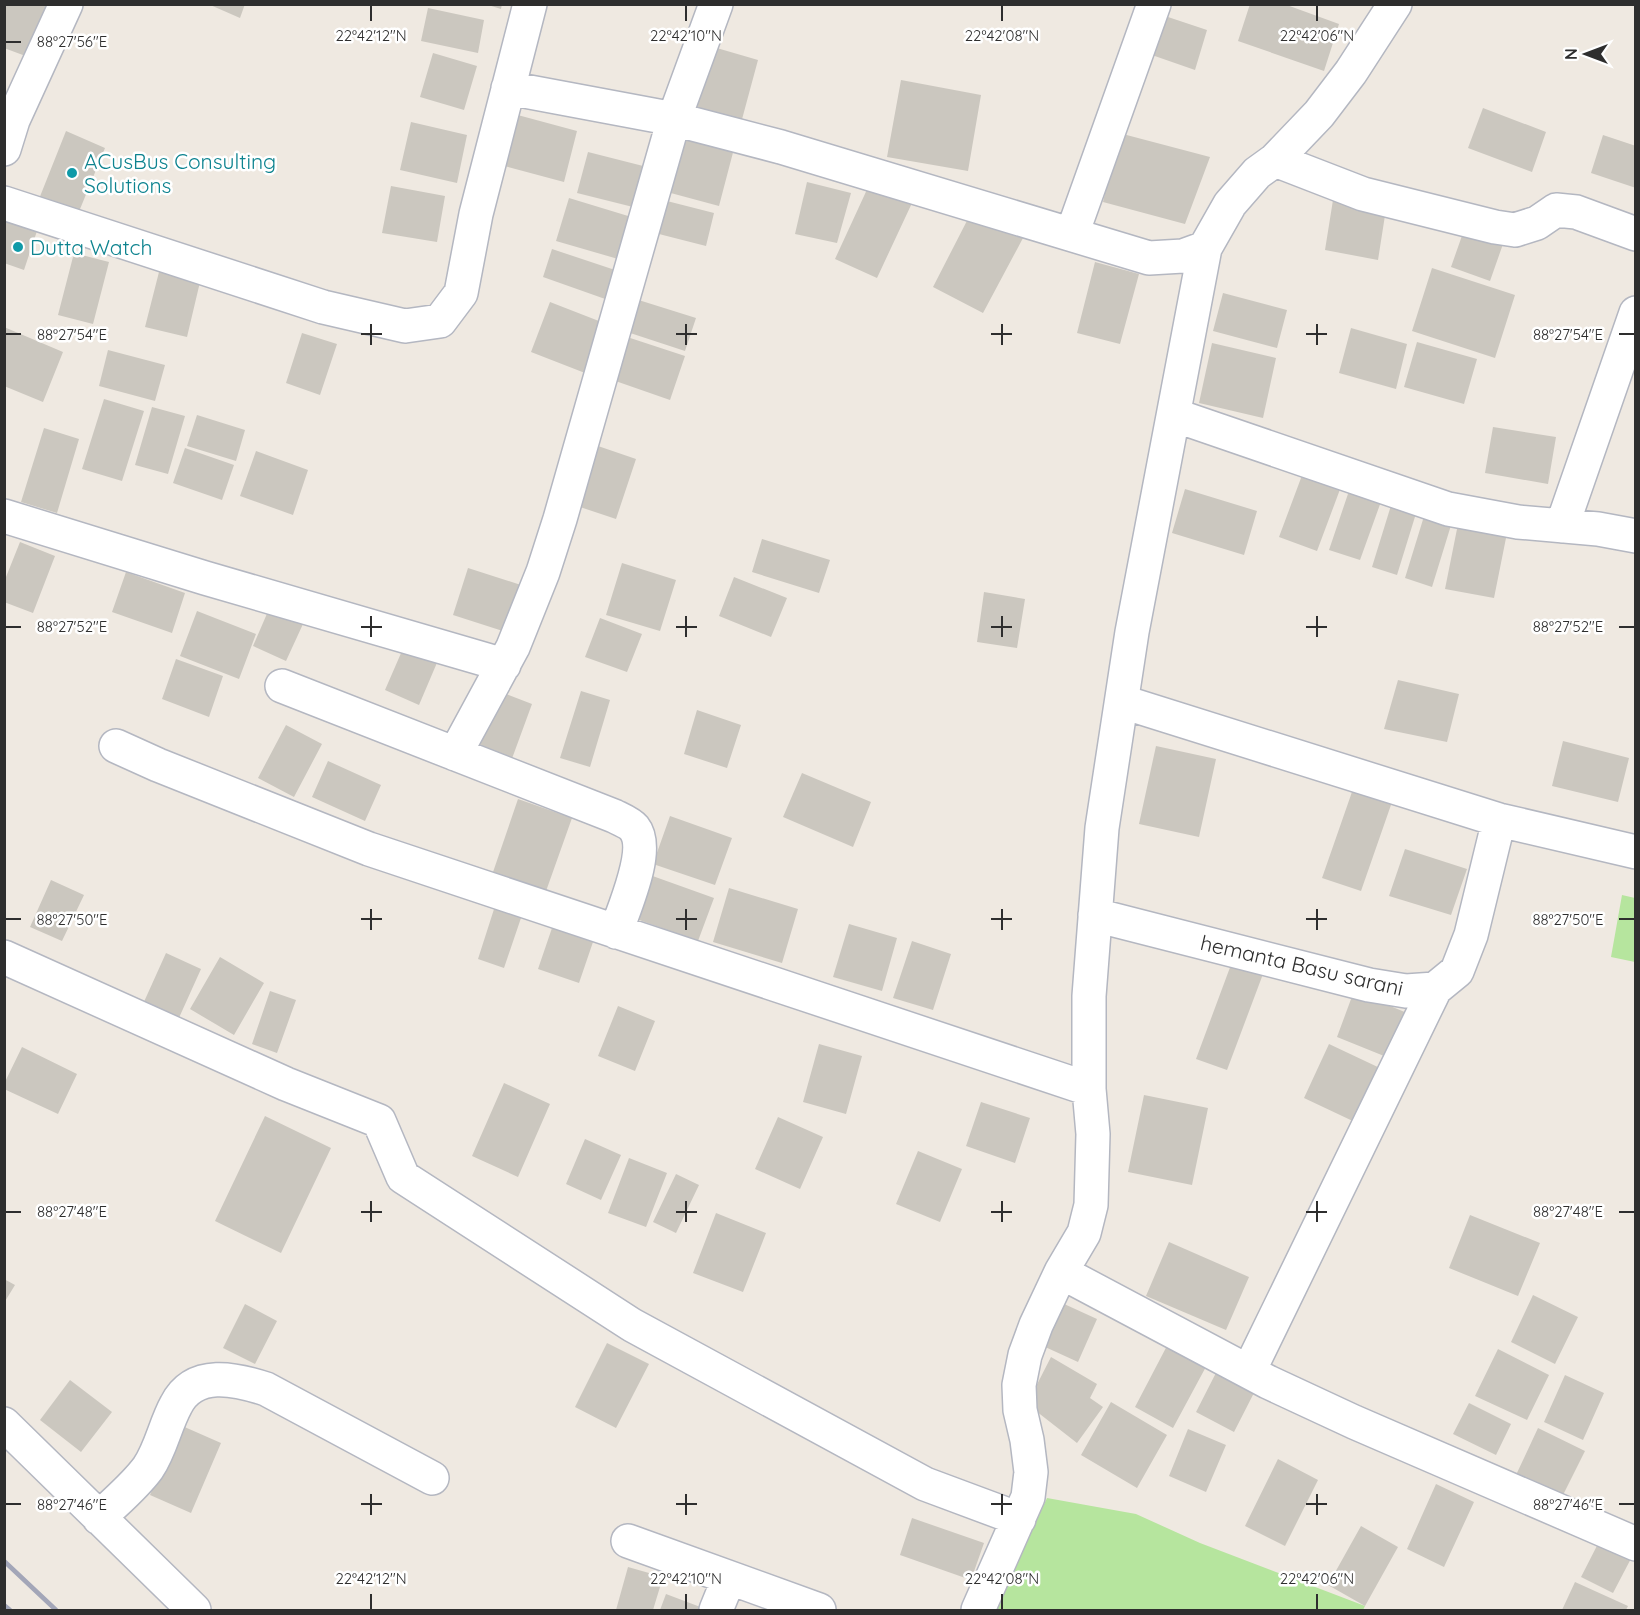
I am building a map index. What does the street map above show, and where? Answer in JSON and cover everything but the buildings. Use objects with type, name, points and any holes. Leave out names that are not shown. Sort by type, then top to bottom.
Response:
[{"type":"street","points":[[8,129],[66,4]]},
{"type":"street","points":[[4,202],[323,307],[405,326],[440,321],[460,293],[476,214],[530,4]]},
{"type":"street","points":[[455,754],[504,665],[528,614],[560,519],[674,119],[716,4]]},
{"type":"street","points":[[1072,234],[1154,4]]},
{"type":"street","points":[[978,1611],[1029,1497],[1031,1472],[1020,1410],[1019,1385],[1025,1355],[1061,1272],[1084,1233],[1091,1205],[1093,1134],[1089,1089],[1089,996],[1102,828],[1132,632],[1205,248],[1230,204],[1257,173],[1275,160],[1319,114],[1395,4]]},
{"type":"street","points":[[508,88],[674,119],[781,147],[1149,258],[1183,256],[1205,248]]},
{"type":"street","points":[[1275,160],[1363,194],[1495,227],[1515,230],[1537,223],[1556,210],[1576,212],[1635,234]]},
{"type":"street","points":[[1562,526],[1635,313]]},
{"type":"street","points":[[1174,414],[1448,509],[1518,522],[1598,529],[1635,536]]},
{"type":"street","points":[[4,516],[205,578],[504,665]]},
{"type":"street","points":[[282,686],[614,816],[634,827],[640,842],[638,864],[616,932]]},
{"type":"street","points":[[1123,702],[1499,820],[1635,852]]},
{"type":"street","points":[[116,746],[369,849],[1089,1089]]},
{"type":"street","points":[[1249,1371],[1435,989],[1457,971],[1471,935],[1499,820]]},
{"type":"street","name":"hemanta Basu sarani","points":[[1095,915],[1369,985],[1406,991],[1435,989]]},
{"type":"street","points":[[4,957],[286,1084],[379,1121],[403,1177],[632,1325],[925,1484],[1019,1520]]},
{"type":"street","points":[[1061,1272],[1249,1371],[1354,1422],[1635,1544]]},
{"type":"street","points":[[99,1518],[147,1468],[159,1449],[176,1403],[188,1390],[202,1381],[223,1379],[243,1381],[267,1389],[432,1478]]},
{"type":"street","points":[[4,1424],[194,1611]]},
{"type":"street","points":[[628,1541],[819,1611]]},
{"type":"street","points":[[716,1611],[729,1578]]},
{"type":"green space","points":[[1622,895],[1635,898],[1635,962],[1611,957]]},
{"type":"green space","points":[[1047,1498],[1136,1514],[1200,1543],[1365,1606],[1363,1610],[994,1610]]},
{"type":"railway","points":[[4,1561],[56,1610]]},
{"type":"railway","points":[[4,1605],[10,1610]]},
{"type":"place","name":"ACusBus Consulting Solutions","points":[[72,173]]},
{"type":"place","name":"Dutta Watch","points":[[18,247]]}]
